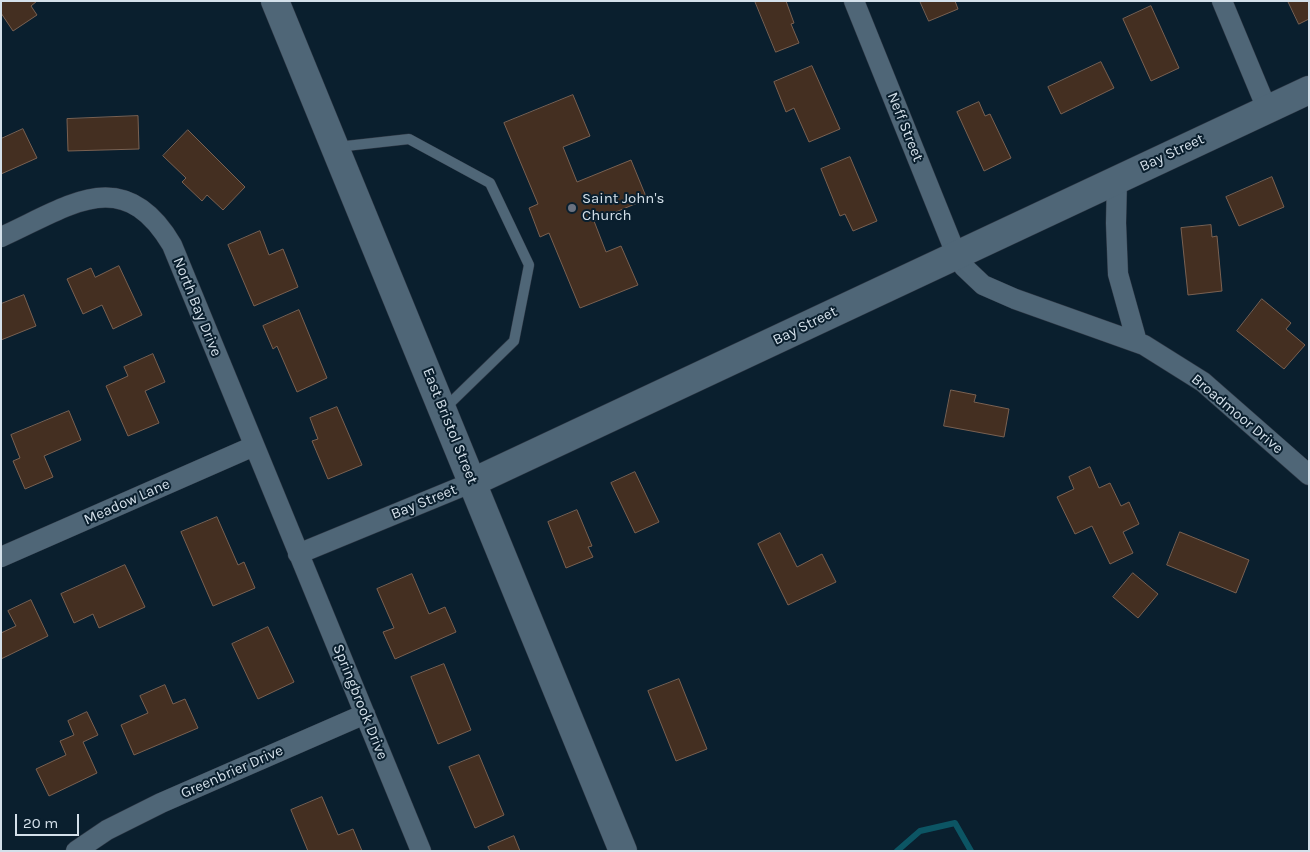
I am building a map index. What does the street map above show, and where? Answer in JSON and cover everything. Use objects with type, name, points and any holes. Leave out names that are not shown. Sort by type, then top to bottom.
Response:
[{"type":"street","name":"East Bristol Street","points":[[275,1],[473,482],[622,851]]},
{"type":"street","name":"Neff Street","points":[[854,1],[956,254]]},
{"type":"street","points":[[1222,1],[1267,109]]},
{"type":"street","name":"Bay Street","points":[[298,554],[473,482],[1309,90]]},
{"type":"street","points":[[1117,179],[1118,274],[1137,342]]},
{"type":"street","name":"North Bay Drive","points":[[1,237],[73,205],[98,197],[123,198],[142,208],[159,223],[172,245],[298,554]]},
{"type":"street","name":"Broadmoor Drive","points":[[956,254],[964,267],[983,285],[1015,299],[1137,342],[1203,382],[1309,475]]},
{"type":"street","name":"Meadow Lane","points":[[1,557],[254,446]]},
{"type":"street","name":"Springbrook Drive","points":[[298,554],[421,851]]},
{"type":"street","name":"Greenbrier Drive","points":[[76,851],[107,830],[161,803],[365,714]]},
{"type":"lane","points":[[335,147],[409,139],[490,183],[529,264],[514,341],[443,409]]},
{"type":"building","points":[[1,1],[37,1],[31,6],[37,15],[13,31],[1,13]]},
{"type":"building","points":[[755,1],[786,1],[794,23],[791,24],[799,43],[776,52]]},
{"type":"building","points":[[920,1],[955,1],[958,9],[929,21]]},
{"type":"building","points":[[1288,1],[1309,1],[1309,19],[1299,24]]},
{"type":"building","points":[[1151,6],[1179,68],[1151,81],[1123,19]]},
{"type":"building","points":[[1101,62],[1114,88],[1061,114],[1048,87]]},
{"type":"building","points":[[812,66],[840,129],[809,142],[794,108],[786,112],[774,82]]},
{"type":"building","points":[[573,95],[590,136],[563,147],[577,182],[631,160],[647,199],[594,221],[606,252],[621,246],[638,285],[580,308],[549,233],[540,237],[529,208],[538,204],[504,123]]},
{"type":"building","points":[[979,102],[985,116],[990,114],[1011,158],[984,171],[957,112]]},
{"type":"building","points":[[138,116],[139,149],[68,151],[67,119]]},
{"type":"building","points":[[23,129],[37,158],[1,174],[1,139]]},
{"type":"building","points":[[188,130],[245,187],[223,210],[207,195],[202,201],[182,182],[186,178],[163,156]]},
{"type":"building","points":[[850,157],[877,221],[853,231],[845,214],[840,216],[821,169]]},
{"type":"building","points":[[1272,177],[1284,207],[1239,226],[1226,197]]},
{"type":"building","points":[[1211,225],[1212,237],[1217,236],[1222,291],[1188,295],[1181,228]]},
{"type":"building","points":[[260,231],[269,255],[283,249],[298,287],[254,306],[228,245]]},
{"type":"building","points":[[119,266],[142,315],[113,329],[102,305],[83,314],[67,279],[91,268],[95,277]]},
{"type":"building","points":[[24,295],[36,326],[1,340],[1,304]]},
{"type":"building","points":[[1262,299],[1291,323],[1286,329],[1305,345],[1284,369],[1237,331]]},
{"type":"building","points":[[299,310],[327,378],[297,392],[277,346],[273,349],[263,326]]},
{"type":"building","points":[[153,354],[165,382],[145,391],[159,423],[128,436],[106,386],[128,376],[124,367]]},
{"type":"building","points":[[951,390],[976,395],[974,402],[1009,409],[1004,437],[944,426]]},
{"type":"building","points":[[337,407],[362,465],[328,479],[312,441],[318,439],[310,418]]},
{"type":"building","points":[[69,411],[81,440],[44,456],[53,477],[25,489],[13,461],[20,458],[11,435]]},
{"type":"building","points":[[1090,467],[1099,488],[1110,483],[1121,506],[1129,502],[1139,524],[1123,532],[1133,553],[1110,564],[1092,526],[1075,534],[1057,497],[1074,489],[1069,477]]},
{"type":"building","points":[[635,472],[659,522],[635,533],[611,483]]},
{"type":"building","points":[[577,510],[592,546],[588,547],[593,557],[566,568],[548,522]]},
{"type":"building","points":[[217,517],[238,565],[244,562],[255,588],[213,606],[181,532]]},
{"type":"building","points":[[1180,532],[1249,560],[1236,593],[1167,565]]},
{"type":"building","points":[[780,533],[797,567],[822,554],[836,582],[788,605],[758,544]]},
{"type":"building","points":[[125,565],[145,607],[99,628],[93,614],[74,623],[61,594]]},
{"type":"building","points":[[1133,573],[1158,594],[1138,618],[1113,597]]},
{"type":"building","points":[[412,574],[429,614],[445,607],[456,632],[395,659],[383,632],[394,628],[377,589]]},
{"type":"building","points":[[31,600],[48,636],[1,659],[1,633],[16,626],[8,611]]},
{"type":"building","points":[[268,627],[294,682],[258,699],[232,644]]},
{"type":"building","points":[[444,664],[471,730],[438,744],[411,677]]},
{"type":"building","points":[[679,679],[707,749],[676,761],[648,691]]},
{"type":"building","points":[[165,685],[173,704],[185,699],[198,728],[134,755],[121,725],[148,713],[140,696]]},
{"type":"building","points":[[87,712],[98,735],[83,742],[97,773],[49,796],[36,769],[66,755],[60,741],[74,735],[68,721]]},
{"type":"building","points":[[479,755],[504,815],[475,828],[449,767]]},
{"type":"building","points":[[322,797],[338,835],[353,829],[362,851],[308,851],[291,810]]},
{"type":"building","points":[[514,836],[520,851],[490,851],[488,847]]},
{"type":"waterway","points":[[897,851],[920,831],[955,823],[971,851]]},
{"type":"place","name":"Saint John's Church","points":[[572,208]]}]
